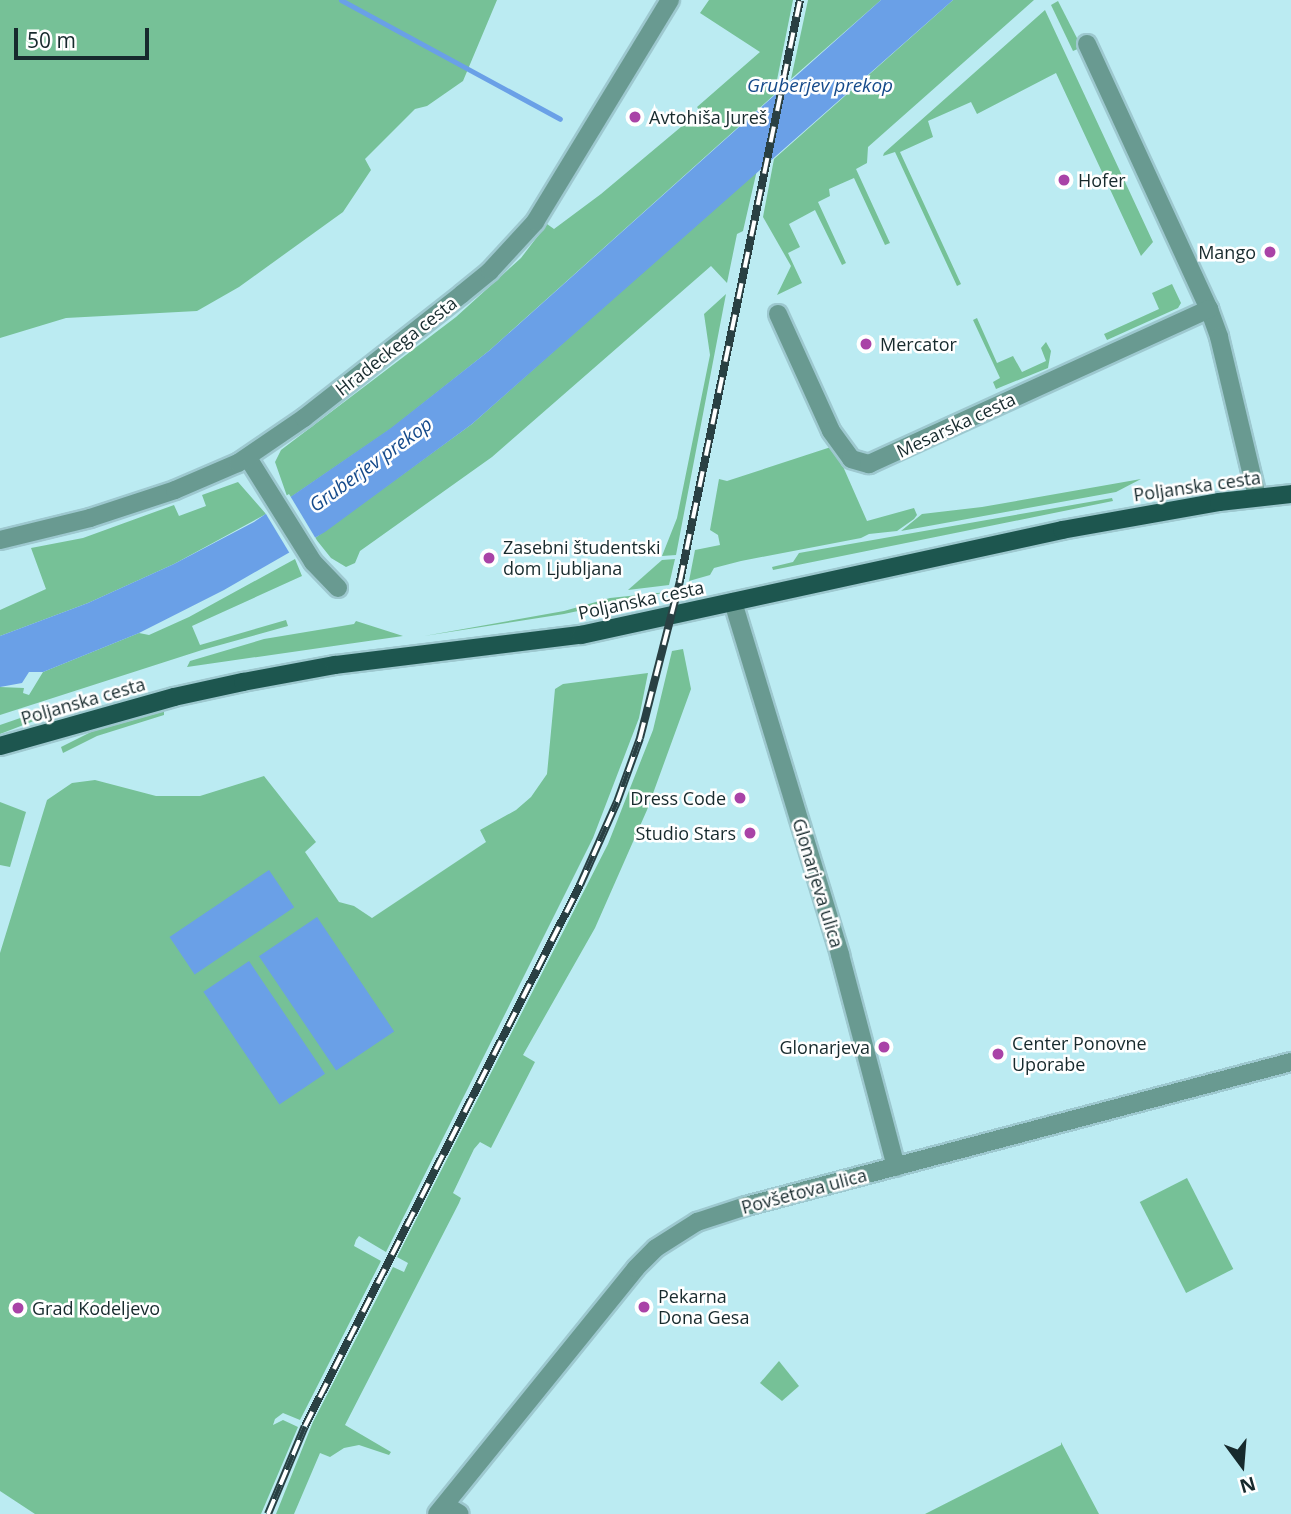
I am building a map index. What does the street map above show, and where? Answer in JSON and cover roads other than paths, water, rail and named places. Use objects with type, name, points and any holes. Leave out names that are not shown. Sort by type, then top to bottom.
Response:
[{"type":"main road","name":"Poljanska cesta","points":[[0,746],[174,697],[243,682],[360,661],[581,635],[1062,530],[1257,497],[1291,494]]},
{"type":"street","name":"Hradeckega cesta","points":[[0,540],[90,518],[254,466],[462,294],[521,239],[584,145],[670,0]]},
{"type":"street","points":[[1087,44],[1209,309],[1219,337],[1257,497]]},
{"type":"street","name":"Mesarska cesta","points":[[778,314],[831,431],[851,459],[869,464],[1209,309]]},
{"type":"street","points":[[254,466],[317,567],[338,588]]},
{"type":"street","name":"Glonarjeva ulica","points":[[733,602],[837,942],[896,1167]]},
{"type":"street","name":"Povšetova ulica","points":[[447,1511],[618,1290],[656,1248],[682,1230],[719,1214],[1291,1062]]},
{"type":"water","name":"Gruberjev prekop","points":[[881,0],[953,0],[472,424],[325,532],[224,590],[139,633],[43,672],[29,672],[22,683],[0,687],[0,636],[88,603],[174,564],[254,522],[391,428],[490,350]]},
{"type":"water","points":[[269,870],[294,907],[195,974],[170,937]]},
{"type":"water","points":[[317,917],[394,1031],[336,1071],[259,956]]},
{"type":"water","points":[[249,961],[325,1074],[279,1105],[203,992]]},
{"type":"waterway","points":[[341,0],[560,119]]},
{"type":"railway","points":[[268,1514],[305,1426],[580,885],[617,802],[640,738],[680,581],[800,0]]},
{"type":"place","name":"Avtohiša Jureš","points":[[635,117]]},
{"type":"place","name":"Hofer","points":[[1064,180]]},
{"type":"place","name":"Mango","points":[[1270,252]]},
{"type":"place","name":"Mercator","points":[[866,344]]},
{"type":"place","name":"Zasebni študentski dom Ljubljana","points":[[489,558]]},
{"type":"place","name":"Dress Code","points":[[740,798]]},
{"type":"place","name":"Studio Stars","points":[[750,833]]},
{"type":"place","name":"Glonarjeva","points":[[884,1047]]},
{"type":"place","name":"Center Ponovne Uporabe","points":[[998,1054]]},
{"type":"place","name":"Pekarna Dona Gesa","points":[[644,1307]]},
{"type":"place","name":"Grad Kodeljevo","points":[[18,1308]]}]
